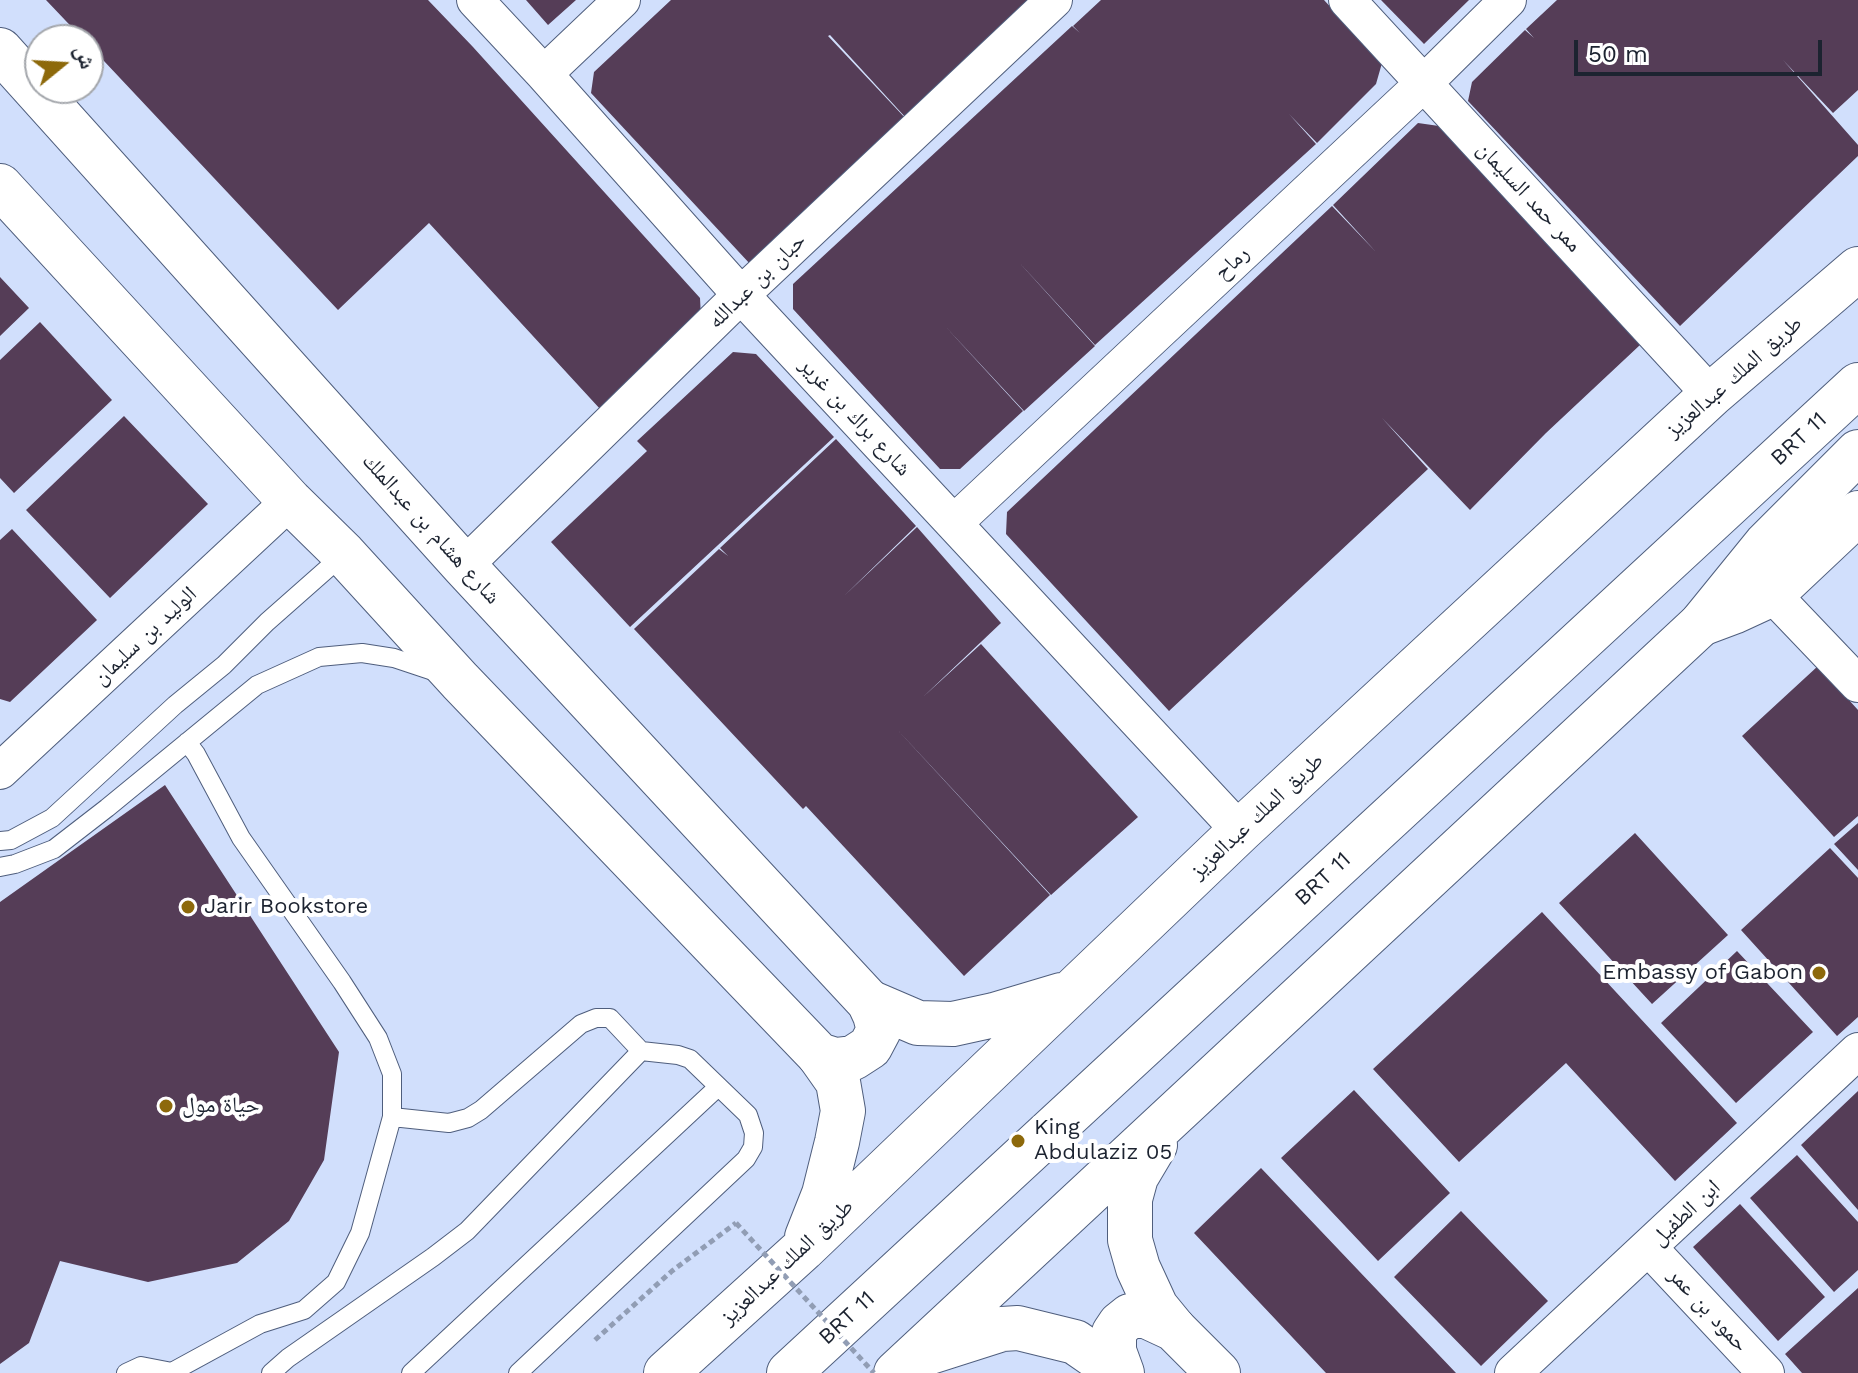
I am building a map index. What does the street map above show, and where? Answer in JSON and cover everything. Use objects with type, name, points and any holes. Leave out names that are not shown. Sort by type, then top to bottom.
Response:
[{"type":"main road","name":"شارع هشام بن عبدالملك","points":[[0,50],[464,566],[869,1002]]},
{"type":"main road","points":[[0,186],[290,501],[344,554],[460,681],[819,1055],[838,1082],[843,1111],[824,1194],[803,1249]]},
{"type":"main road","name":"طريق الملك عبدالعزيز","points":[[666,1373],[803,1249],[1240,831],[1711,395],[1858,269]]},
{"type":"main road","name":"BRT 11","points":[[789,1373],[1858,385]]},
{"type":"main road","points":[[895,1368],[1136,1151],[1701,624],[1766,544],[1858,452]]},
{"type":"main road","points":[[1701,624],[1772,594],[1858,513]]},
{"type":"main road","points":[[869,1002],[918,1023],[953,1024],[994,1015],[1070,991]]},
{"type":"main road","points":[[819,1055],[835,1060],[853,1058],[870,1047],[879,1030],[869,1002]]},
{"type":"main road","points":[[1172,1115],[1136,1177],[1130,1199],[1130,1240],[1138,1268],[1156,1307],[1218,1373]]},
{"type":"main road","points":[[1121,1373],[1114,1351],[1114,1333],[1120,1324],[1130,1316],[1146,1316],[1174,1329]]},
{"type":"main road","points":[[895,1368],[1002,1329],[1018,1328],[1075,1342],[1121,1373]]},
{"type":"street","name":"شارع براك بن غرير","points":[[475,0],[741,295],[1240,831]]},
{"type":"street","points":[[544,74],[622,0]]},
{"type":"street","name":"حبان بن عبدالله","points":[[464,566],[741,295],[1054,0]]},
{"type":"street","name":"ممر حمد السليمان","points":[[1347,0],[1711,395]]},
{"type":"street","name":"رماح","points":[[954,523],[1424,83],[1508,0]]},
{"type":"street","name":"الوليد بن سليمان","points":[[0,771],[290,501]]},
{"type":"street","points":[[1772,594],[1858,684]]},
{"type":"street","name":"ابن الطفيل","points":[[1513,1373],[1858,1051]]},
{"type":"street","name":"حمود بن عمر","points":[[1649,1248],[1766,1373]]},
{"type":"lane","points":[[0,841],[11,840],[52,818],[344,554]]},
{"type":"lane","points":[[0,867],[54,849],[257,685],[319,657],[362,653],[394,658],[460,681]]},
{"type":"lane","points":[[126,1373],[141,1366],[172,1372],[260,1324],[304,1310],[336,1282],[360,1233],[392,1117],[392,1074],[378,1038],[241,838],[187,742]]},
{"type":"lane","points":[[392,1117],[449,1123],[468,1118],[581,1024],[596,1018],[610,1018],[641,1051],[690,1059],[748,1115],[754,1133],[753,1147],[746,1159],[518,1373]]},
{"type":"lane","points":[[271,1373],[467,1231],[641,1051]]},
{"type":"lane","points":[[411,1373],[718,1087]]},
{"type":"path","points":[[593,1342],[672,1271],[736,1223],[895,1368]]},
{"type":"building","points":[[46,0],[428,0],[700,298],[701,317],[601,410],[429,223],[338,310],[104,61],[104,24],[69,24]]},
{"type":"building","points":[[526,0],[576,0],[548,25]]},
{"type":"building","points":[[671,0],[1036,0],[907,119],[828,36],[907,120],[751,265],[591,93],[594,72]]},
{"type":"building","points":[[1101,0],[1324,0],[1382,63],[1376,84],[1317,143],[1289,114],[1316,144],[1095,345],[1016,259],[1095,346],[1024,411],[944,325],[1023,411],[960,469],[940,469],[793,309],[793,284],[1072,26],[1080,33],[1073,26]]},
{"type":"building","points":[[1381,0],[1469,0],[1424,44]]},
{"type":"building","points":[[1557,0],[1858,0],[1858,90],[1833,113],[1783,60],[1858,145],[1858,156],[1680,326],[1468,101],[1472,82],[1525,30],[1534,38],[1526,29]]},
{"type":"building","points":[[1418,123],[1439,126],[1640,345],[1470,510],[1382,418],[1428,469],[1169,711],[1006,534],[1007,512],[1332,206],[1376,252],[1333,205]]},
{"type":"building","points":[[0,277],[29,308],[0,336]]},
{"type":"building","points":[[40,322],[112,400],[14,493],[0,478],[0,360]]},
{"type":"building","points":[[733,352],[756,354],[834,437],[630,627],[551,542],[647,451],[637,441]]},
{"type":"building","points":[[124,416],[208,504],[110,598],[26,510]]},
{"type":"building","points":[[836,439],[916,526],[844,596],[917,527],[1001,623],[923,697],[981,644],[1138,817],[1051,895],[893,725],[1050,895],[964,976],[806,806],[803,809],[634,629],[719,549],[728,556],[720,548]]},
{"type":"building","points":[[12,529],[97,620],[10,702],[0,699],[0,540]]},
{"type":"building","points":[[1818,666],[1858,710],[1858,816],[1834,837],[1742,736]]},
{"type":"building","name":"حياة مول","points":[[165,785],[339,1052],[324,1160],[289,1221],[237,1263],[148,1282],[60,1261],[29,1343],[0,1364],[0,902]]},
{"type":"building","points":[[1858,823],[1858,870],[1834,844]]},
{"type":"building","points":[[1635,833],[1728,935],[1652,1004],[1559,903]]},
{"type":"building","name":"Embassy of Gabon","points":[[1830,848],[1858,878],[1858,1017],[1837,1036],[1741,930]]},
{"type":"building","points":[[1542,912],[1737,1123],[1675,1181],[1566,1063],[1459,1162],[1373,1069]]},
{"type":"building","points":[[1737,951],[1813,1032],[1736,1103],[1661,1023]]},
{"type":"building","points":[[1354,1090],[1450,1193],[1378,1261],[1281,1158]]},
{"type":"building","points":[[1858,1091],[1858,1210],[1801,1145]]},
{"type":"building","points":[[1797,1155],[1858,1222],[1858,1270],[1834,1292],[1750,1198]]},
{"type":"building","points":[[1261,1168],[1456,1373],[1326,1373],[1194,1233]]},
{"type":"building","points":[[1740,1204],[1825,1297],[1778,1341],[1693,1247]]},
{"type":"building","points":[[1461,1211],[1548,1301],[1481,1366],[1394,1277]]},
{"type":"building","points":[[1858,1288],[1858,1373],[1802,1373],[1785,1354]]},
{"type":"place","name":"Jarir Bookstore","points":[[188,907]]},
{"type":"place","name":"Embassy of Gabon","points":[[1819,973]]},
{"type":"place","name":"حياة مول","points":[[166,1106]]},
{"type":"place","name":"King Abdulaziz 05","points":[[1018,1141]]}]
